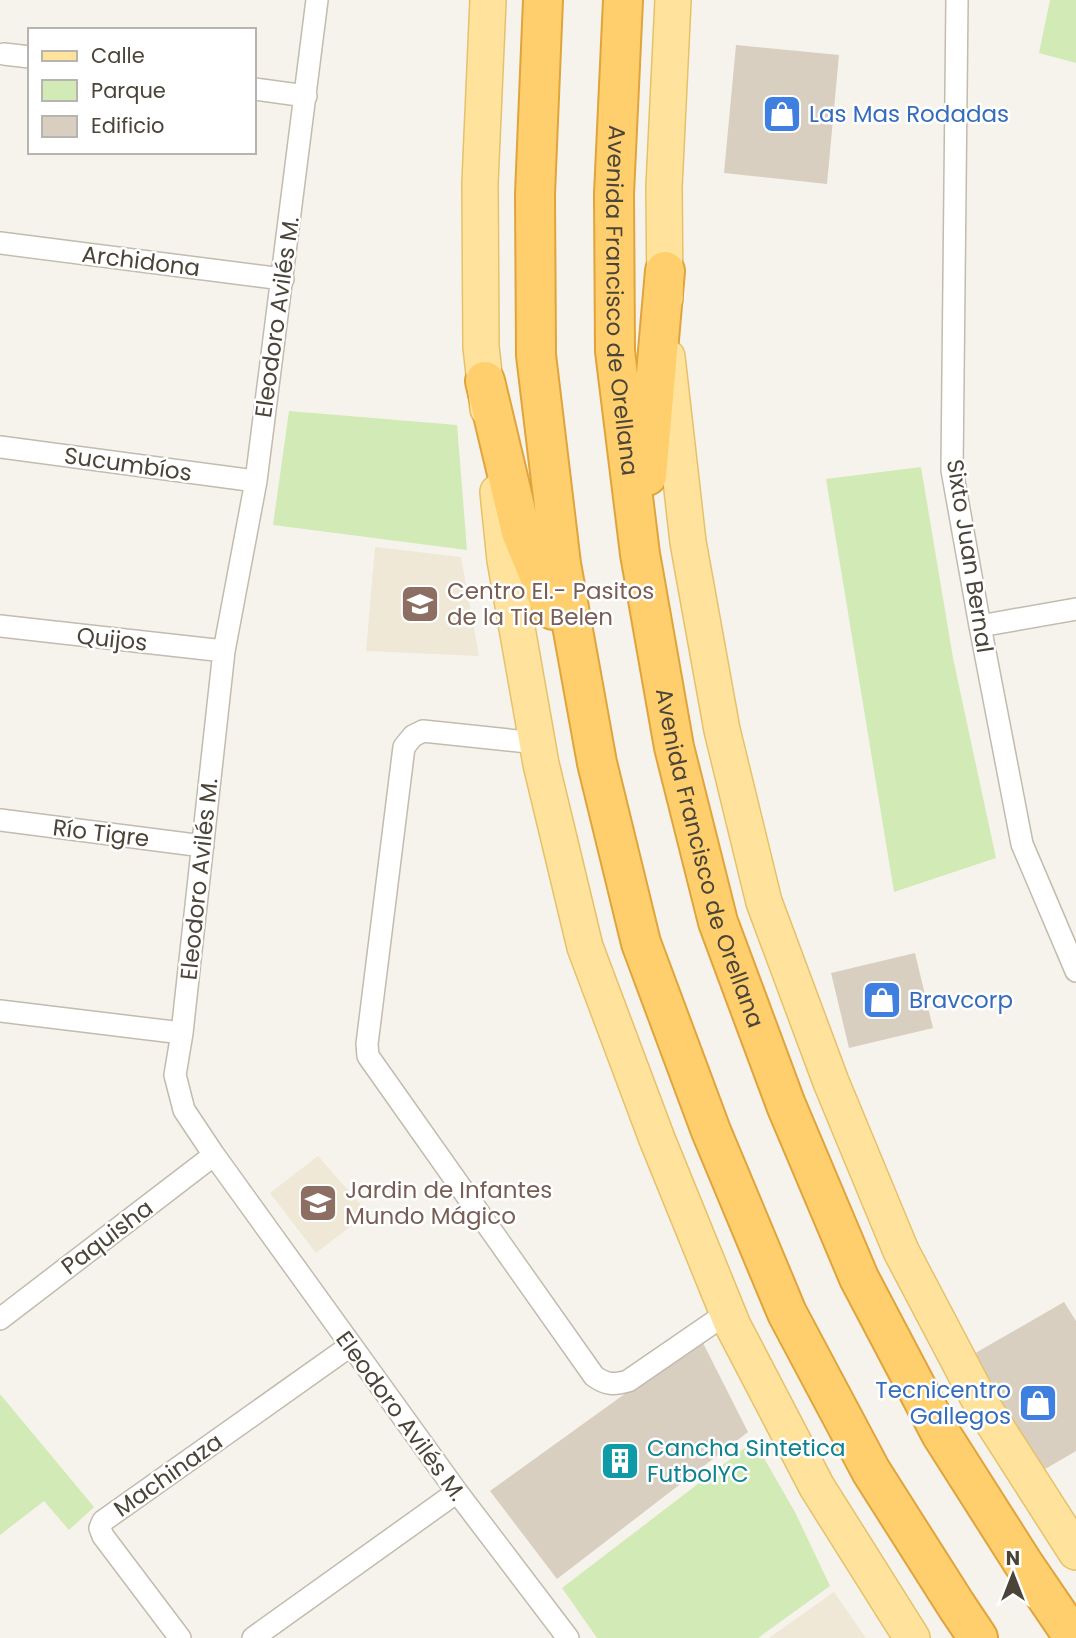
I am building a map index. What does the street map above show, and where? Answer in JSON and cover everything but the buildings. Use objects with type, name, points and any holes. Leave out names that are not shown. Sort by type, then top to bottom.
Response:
[{"type":"highway","points":[[543,0],[535,194],[536,355],[561,564],[581,678],[597,763],[641,943],[711,1131],[787,1313],[871,1471],[978,1638]]},
{"type":"highway","name":"Avenida Francisco de Orellana","points":[[624,0],[614,194],[615,351],[640,554],[674,747],[718,922],[786,1105],[859,1278],[941,1434],[1074,1638]]},
{"type":"highway","points":[[640,554],[665,271]]},
{"type":"highway","points":[[485,381],[521,532],[581,678]]},
{"type":"main road","points":[[488,0],[480,183],[481,347],[505,560],[537,743],[585,947],[657,1139],[727,1313],[817,1487],[912,1638]]},
{"type":"main road","name":"Avenida Francisco de Orellana","points":[[673,0],[664,187],[665,342],[688,542],[722,730],[764,902],[831,1082],[901,1251],[982,1405],[1076,1552]]},
{"type":"street","name":"Eleodoro Avilés M.","points":[[317,0],[256,481],[224,651],[182,1033],[175,1075],[184,1110],[214,1155],[457,1492],[568,1638]]},
{"type":"street","name":"Sixto Juan Bernal","points":[[957,0],[952,470],[1022,844],[1076,971]]},
{"type":"street","points":[[4,54],[28,57]]},
{"type":"street","points":[[256,89],[306,96]]},
{"type":"street","name":"Archidona","points":[[0,243],[283,279]]},
{"type":"street","name":"Sucumbíos","points":[[0,447],[256,481]]},
{"type":"street","points":[[980,626],[1076,609]]},
{"type":"street","name":"Quijos","points":[[0,626],[224,651]]},
{"type":"street","points":[[537,743],[423,731],[413,736],[404,747],[367,1044],[368,1056],[594,1376],[602,1382],[616,1384],[628,1381],[727,1313]]},
{"type":"street","name":"Río Tigre","points":[[0,820],[203,846]]},
{"type":"street","points":[[0,1011],[182,1033]]},
{"type":"street","name":"Paquisha","points":[[0,1319],[214,1155]]},
{"type":"street","name":"Machinaza","points":[[180,1638],[103,1536],[100,1528],[103,1521],[350,1346]]},
{"type":"street","points":[[253,1638],[457,1492]]},
{"type":"shaded area","name":"Centro EI.- Pasitos de la Tia Belen","points":[[375,547],[461,557],[479,656],[366,651]]},
{"type":"shaded area","name":"Jardin de Infantes Mundo Mágico","points":[[318,1156],[368,1213],[316,1253],[270,1193]]},
{"type":"shaded area","points":[[834,1592],[866,1638],[769,1638]]},
{"type":"green space","points":[[1050,0],[1076,0],[1076,63],[1039,53]]},
{"type":"green space","points":[[289,411],[457,425],[467,550],[273,525]]},
{"type":"green space","points":[[921,467],[953,658],[996,858],[894,892],[826,479]]},
{"type":"green space","points":[[0,1394],[94,1507],[69,1530],[44,1501],[0,1535]]},
{"type":"green space","points":[[754,1441],[795,1512],[830,1586],[758,1638],[597,1638],[562,1588]]},
{"type":"place","name":"Las Mas Rodadas","points":[[782,114]]},
{"type":"place","name":"Centro EI.- Pasitos de la Tia Belen","points":[[420,604]]},
{"type":"place","name":"Bravcorp","points":[[882,1000]]},
{"type":"place","name":"Jardin de Infantes Mundo Mágico","points":[[318,1203]]},
{"type":"place","name":"Tecnicentro Gallegos","points":[[1038,1403]]},
{"type":"place","name":"Cancha Sintetica FutbolYC","points":[[620,1461]]}]
